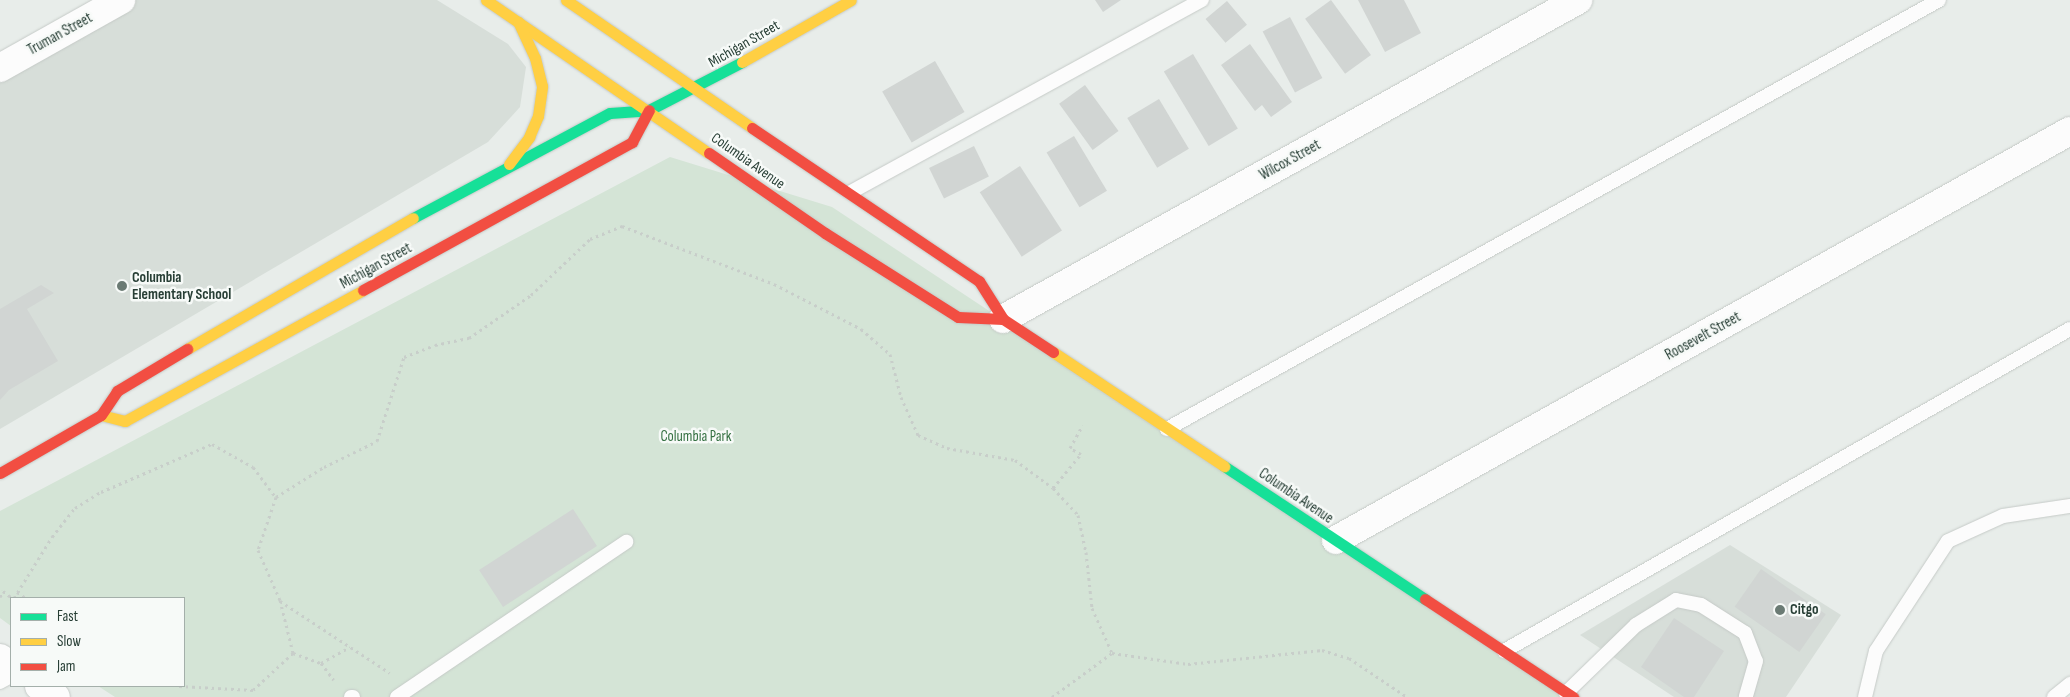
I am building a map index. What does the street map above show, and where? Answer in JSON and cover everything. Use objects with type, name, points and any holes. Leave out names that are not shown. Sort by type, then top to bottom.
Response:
[{"type":"street","name":"Truman Street","points":[[0,68],[121,0]]},
{"type":"street","name":"Columbia Avenue","points":[[486,0],[649,110],[825,233],[958,317],[1003,320]]},
{"type":"street","name":"Columbia Avenue","points":[[566,0],[693,90],[851,192],[980,281],[1003,320],[1569,695]]},
{"type":"street","name":"Michigan Street","points":[[0,473],[101,414],[117,391],[358,248],[610,113],[649,110],[693,90],[851,0]]},
{"type":"street","name":"Wilcox Street","points":[[1003,320],[1578,0]]},
{"type":"street","points":[[506,168],[529,136],[538,116],[542,86],[534,58],[518,22]]},
{"type":"street","name":"Michigan Street","points":[[101,414],[126,421],[632,142],[649,110]]},
{"type":"street","name":"Roosevelt Street","points":[[1336,540],[2070,131]]},
{"type":"street","points":[[0,658],[10,666]]},
{"type":"street","points":[[40,687],[56,697]]},
{"type":"lane","points":[[79,23],[94,0]]},
{"type":"lane","points":[[851,192],[1202,0]]},
{"type":"lane","points":[[1167,428],[1939,0]]},
{"type":"lane","points":[[1504,651],[2070,329]]},
{"type":"lane","points":[[1865,697],[1876,651],[1948,541],[2003,516],[2070,506]]},
{"type":"lane","points":[[397,697],[626,542]]},
{"type":"lane","points":[[1569,695],[1636,626],[1676,600],[1700,605],[1745,633],[1756,661],[1746,697]]},
{"type":"lane","points":[[2054,697],[2070,684]]},
{"type":"path","points":[[293,653],[280,600],[258,550],[276,497],[324,467],[376,441],[404,357],[435,345],[469,338],[531,295],[590,239],[622,226],[774,284],[861,329],[890,354],[901,396],[918,435],[947,448],[1014,460],[1053,488],[1078,515],[1086,552],[1092,608],[1112,653]]},
{"type":"path","points":[[1053,488],[1081,454],[1070,448],[1083,425]]},
{"type":"path","points":[[14,597],[52,537],[75,508],[101,492],[203,447],[212,444],[253,467],[276,497]]},
{"type":"path","points":[[0,597],[3,591],[12,597]]},
{"type":"path","points":[[17,592],[24,597]]},
{"type":"path","points":[[280,600],[412,687]]},
{"type":"path","points":[[321,663],[350,646]]},
{"type":"path","points":[[1052,697],[1112,653],[1188,664],[1322,650],[1349,658],[1407,697]]},
{"type":"path","points":[[293,653],[321,663],[338,684]]},
{"type":"path","points":[[185,686],[252,690],[293,653]]},
{"type":"shaded area","name":"Columbia Elementary School","points":[[121,0],[437,0],[508,44],[526,67],[520,107],[488,142],[0,429],[0,71]]},
{"type":"shaded area","points":[[1730,545],[1841,615],[1786,697],[1674,697],[1580,635]]},
{"type":"green space","name":"Columbia Park","points":[[670,157],[832,207],[1573,697],[115,697],[100,687],[185,687],[185,597],[10,597],[10,625],[0,618],[0,511]]},
{"type":"building","points":[[1095,0],[1121,0],[1103,12]]},
{"type":"building","points":[[1331,0],[1371,55],[1345,74],[1305,19]]},
{"type":"building","points":[[1358,0],[1404,0],[1421,33],[1385,52]]},
{"type":"building","points":[[1227,1],[1247,25],[1225,43],[1206,19]]},
{"type":"building","points":[[1290,17],[1322,78],[1295,92],[1263,32]]},
{"type":"building","points":[[1250,44],[1292,102],[1271,117],[1262,105],[1255,111],[1221,65]]},
{"type":"building","points":[[1193,54],[1238,129],[1209,146],[1164,72]]},
{"type":"building","points":[[935,61],[964,112],[912,143],[882,92]]},
{"type":"building","points":[[1085,85],[1119,131],[1093,150],[1059,104]]},
{"type":"building","points":[[1159,99],[1189,149],[1157,168],[1127,118]]},
{"type":"building","points":[[1074,136],[1107,191],[1080,207],[1047,152]]},
{"type":"building","points":[[974,146],[989,177],[944,198],[929,168]]},
{"type":"building","points":[[1020,166],[1062,231],[1022,257],[980,192]]},
{"type":"building","points":[[41,285],[54,293],[27,309],[58,361],[9,390],[0,400],[0,309]]},
{"type":"building","points":[[573,509],[597,546],[503,607],[479,570]]},
{"type":"building","name":"Citgo","points":[[1761,569],[1826,614],[1799,652],[1735,607]]},
{"type":"building","points":[[1674,618],[1724,651],[1694,697],[1684,697],[1641,667]]},
{"type":"traffic: fast","points":[[413,218],[610,113],[649,110],[742,62]]},
{"type":"traffic: fast","points":[[1224,466],[1425,599]]},
{"type":"traffic: slow","points":[[486,0],[709,153]]},
{"type":"traffic: slow","points":[[566,0],[752,128]]},
{"type":"traffic: slow","points":[[742,62],[851,0]]},
{"type":"traffic: slow","points":[[509,164],[529,137],[538,116],[542,86],[535,58],[518,22]]},
{"type":"traffic: slow","points":[[187,349],[413,218]]},
{"type":"traffic: slow","points":[[101,415],[125,421],[363,290]]},
{"type":"traffic: slow","points":[[1053,352],[1224,466]]},
{"type":"traffic: jam","points":[[363,290],[632,142],[649,110]]},
{"type":"traffic: jam","points":[[752,128],[979,281],[1003,319],[1053,352]]},
{"type":"traffic: jam","points":[[709,153],[825,233],[958,317],[1003,319]]},
{"type":"traffic: jam","points":[[0,473],[101,415],[117,391],[187,349]]},
{"type":"traffic: jam","points":[[1425,599],[1573,697]]},
{"type":"place","name":"Columbia Elementary School","points":[[122,286]]},
{"type":"place","name":"Citgo","points":[[1780,610]]}]
